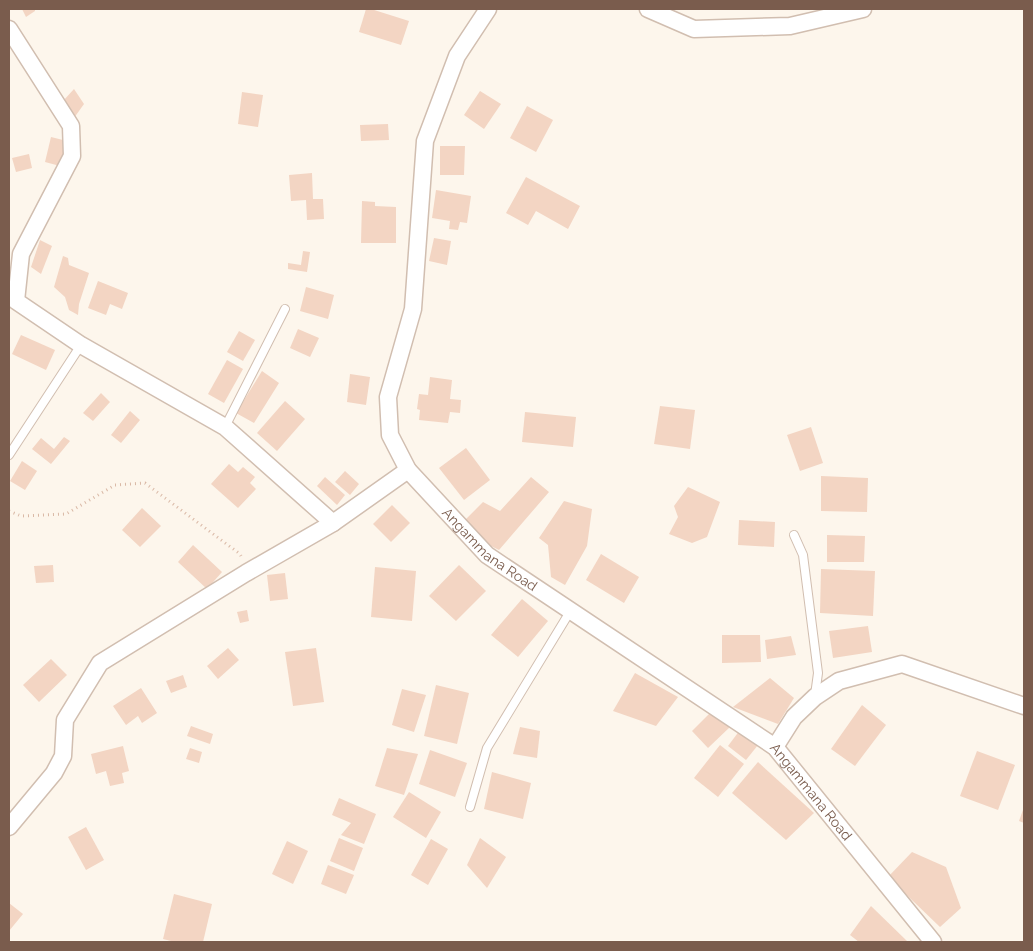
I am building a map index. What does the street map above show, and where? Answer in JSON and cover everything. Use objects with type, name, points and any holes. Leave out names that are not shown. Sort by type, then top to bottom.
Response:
[{"type":"street","name":"Angammana Road","points":[[488,9],[457,56],[424,141],[413,309],[388,397],[390,435],[408,470],[487,555],[775,747],[933,942]]},
{"type":"street","points":[[648,9],[694,30],[790,26],[863,9]]},
{"type":"street","points":[[9,29],[71,126],[72,156],[21,254],[16,301],[81,345],[225,426],[333,523]]},
{"type":"street","points":[[9,827],[54,772],[62,756],[65,720],[100,663],[246,573],[333,523],[408,470]]},
{"type":"street","points":[[775,747],[794,717],[815,697],[839,682],[902,664],[1024,706]]},
{"type":"lane","points":[[225,426],[285,309]]},
{"type":"lane","points":[[9,455],[81,345]]},
{"type":"lane","points":[[794,535],[803,555],[818,673],[815,697]]},
{"type":"lane","points":[[470,807],[487,748],[571,610]]},
{"type":"path","points":[[9,511],[22,516],[66,514],[114,485],[145,483],[240,554],[246,573]]},
{"type":"building","points":[[22,9],[35,9],[35,11],[26,17]]},
{"type":"building","points":[[366,9],[409,21],[401,45],[359,32]]},
{"type":"building","points":[[74,89],[84,104],[74,118],[63,101]]},
{"type":"building","points":[[480,91],[501,104],[484,129],[464,115]]},
{"type":"building","points":[[242,92],[263,95],[258,127],[238,124]]},
{"type":"building","points":[[527,106],[553,120],[536,152],[510,138]]},
{"type":"building","points":[[388,124],[389,140],[361,141],[360,125]]},
{"type":"building","points":[[51,137],[67,141],[60,166],[45,162]]},
{"type":"building","points":[[440,146],[465,146],[464,175],[440,175]]},
{"type":"building","points":[[29,154],[32,168],[16,172],[12,158]]},
{"type":"building","points":[[312,173],[313,199],[323,199],[324,219],[307,220],[306,200],[291,201],[289,175]]},
{"type":"building","points":[[526,177],[580,206],[568,229],[536,211],[528,225],[506,213]]},
{"type":"building","points":[[436,190],[471,196],[467,223],[460,222],[458,230],[449,229],[450,221],[432,218]]},
{"type":"building","points":[[362,201],[375,202],[375,206],[396,207],[396,243],[361,243]]},
{"type":"building","points":[[434,238],[451,241],[447,265],[429,261]]},
{"type":"building","points":[[40,240],[52,246],[41,274],[31,267]]},
{"type":"building","points":[[303,251],[310,252],[307,272],[288,269],[288,263],[301,265]]},
{"type":"building","points":[[63,256],[68,258],[69,265],[89,273],[79,304],[78,315],[69,310],[65,297],[54,287]]},
{"type":"building","points":[[98,281],[128,293],[122,309],[110,304],[106,315],[88,308]]},
{"type":"building","points":[[306,287],[334,295],[328,319],[300,311]]},
{"type":"building","points":[[298,329],[319,338],[310,357],[290,348]]},
{"type":"building","points":[[239,331],[255,340],[243,361],[227,352]]},
{"type":"building","points":[[21,335],[55,350],[46,370],[12,354]]},
{"type":"building","points":[[227,360],[243,369],[224,403],[208,394]]},
{"type":"building","points":[[262,371],[279,383],[254,423],[236,413]]},
{"type":"building","points":[[350,374],[370,377],[366,405],[347,402]]},
{"type":"building","points":[[430,377],[452,380],[450,399],[461,400],[460,413],[450,412],[448,423],[419,420],[420,410],[417,409],[419,394],[428,395]]},
{"type":"building","points":[[101,393],[110,402],[93,421],[83,413]]},
{"type":"building","points":[[285,401],[305,419],[277,451],[257,433]]},
{"type":"building","points":[[660,406],[695,410],[690,449],[654,444]]},
{"type":"building","points":[[130,411],[140,420],[121,443],[111,435]]},
{"type":"building","points":[[525,412],[576,417],[573,447],[522,442]]},
{"type":"building","points":[[811,427],[823,463],[800,471],[787,435]]},
{"type":"building","points":[[64,437],[70,441],[51,464],[32,449],[41,438],[54,449]]},
{"type":"building","points":[[466,448],[490,480],[464,500],[439,468]]},
{"type":"building","points":[[22,461],[37,471],[25,490],[10,481]]},
{"type":"building","points":[[229,464],[238,472],[243,467],[255,477],[250,483],[256,489],[238,508],[211,484]]},
{"type":"building","points":[[345,471],[359,484],[350,495],[335,482]]},
{"type":"building","points":[[821,476],[868,478],[867,512],[821,511]]},
{"type":"building","points":[[325,477],[345,495],[337,505],[317,486]]},
{"type":"building","points":[[531,477],[549,492],[499,550],[489,545],[465,520],[483,502],[500,511]]},
{"type":"building","points":[[688,487],[720,502],[707,537],[692,543],[669,534],[678,517],[674,506]]},
{"type":"building","points":[[564,501],[592,509],[587,546],[565,585],[551,577],[548,545],[539,538]]},
{"type":"building","points":[[392,505],[410,523],[391,542],[373,524]]},
{"type":"building","points":[[142,508],[161,526],[140,547],[122,530]]},
{"type":"building","points":[[739,520],[775,522],[774,547],[738,545]]},
{"type":"building","points":[[827,535],[865,536],[864,562],[827,562]]},
{"type":"building","points":[[193,545],[222,572],[207,589],[178,562]]},
{"type":"building","points":[[601,554],[639,577],[624,603],[586,580]]},
{"type":"building","points":[[53,565],[54,582],[36,583],[34,566]]},
{"type":"building","points":[[459,565],[486,591],[456,621],[429,596]]},
{"type":"building","points":[[375,567],[416,571],[412,621],[371,617]]},
{"type":"building","points":[[821,569],[875,571],[873,616],[820,613]]},
{"type":"building","points":[[285,573],[288,599],[270,601],[267,575]]},
{"type":"building","points":[[522,599],[548,621],[518,657],[491,635]]},
{"type":"building","points":[[247,610],[249,621],[240,623],[237,612]]},
{"type":"building","points":[[868,626],[872,652],[833,658],[829,631]]},
{"type":"building","points":[[722,635],[760,635],[761,662],[722,663]]},
{"type":"building","points":[[791,636],[796,655],[767,659],[765,640]]},
{"type":"building","points":[[228,648],[239,660],[218,679],[207,666]]},
{"type":"building","points":[[316,648],[324,702],[293,706],[285,652]]},
{"type":"building","points":[[51,659],[67,675],[39,702],[23,685]]},
{"type":"building","points":[[635,673],[678,697],[656,726],[613,711]]},
{"type":"building","points":[[183,675],[187,687],[171,693],[166,681]]},
{"type":"building","points":[[770,678],[794,698],[778,724],[733,707]]},
{"type":"building","points":[[436,685],[469,693],[457,744],[424,736]]},
{"type":"building","points":[[141,688],[157,713],[142,723],[138,716],[126,725],[113,706]]},
{"type":"building","points":[[402,689],[426,695],[414,732],[392,725]]},
{"type":"building","points":[[862,705],[886,725],[855,766],[831,749]]},
{"type":"building","points":[[715,708],[731,726],[708,748],[692,731]]},
{"type":"building","points":[[191,726],[213,734],[210,744],[187,736]]},
{"type":"building","points":[[520,727],[540,731],[537,758],[513,754]]},
{"type":"building","points":[[740,730],[758,745],[746,760],[728,746]]},
{"type":"building","points":[[720,745],[744,764],[718,797],[694,778]]},
{"type":"building","points":[[123,746],[129,771],[122,773],[124,783],[110,786],[106,771],[96,774],[91,754]]},
{"type":"building","points":[[190,748],[202,752],[199,763],[186,759]]},
{"type":"building","points":[[387,748],[418,754],[404,795],[375,786]]},
{"type":"building","points":[[430,750],[467,763],[455,797],[419,784]]},
{"type":"building","points":[[977,751],[1015,765],[998,810],[960,796]]},
{"type":"building","points":[[758,762],[814,813],[786,840],[732,793]]},
{"type":"building","points":[[492,772],[531,783],[523,819],[484,809]]},
{"type":"building","points":[[409,792],[441,812],[426,838],[393,817]]},
{"type":"building","points":[[339,798],[376,814],[364,844],[341,835],[351,823],[332,815]]},
{"type":"building","points":[[1024,807],[1024,823],[1019,821]]},
{"type":"building","points":[[86,827],[104,860],[86,870],[68,837]]},
{"type":"building","points":[[339,838],[363,848],[354,871],[330,861]]},
{"type":"building","points":[[480,838],[506,857],[487,888],[467,865]]},
{"type":"building","points":[[431,839],[448,849],[428,885],[411,875]]},
{"type":"building","points":[[287,841],[308,851],[293,884],[272,874]]},
{"type":"building","points":[[912,852],[946,867],[961,908],[940,927],[888,877]]},
{"type":"building","points":[[328,865],[354,875],[346,894],[321,884]]},
{"type":"building","points":[[174,894],[212,904],[203,942],[175,942],[163,939]]},
{"type":"building","points":[[9,903],[23,914],[9,931]]},
{"type":"building","points":[[871,906],[908,942],[859,942],[850,935]]}]
